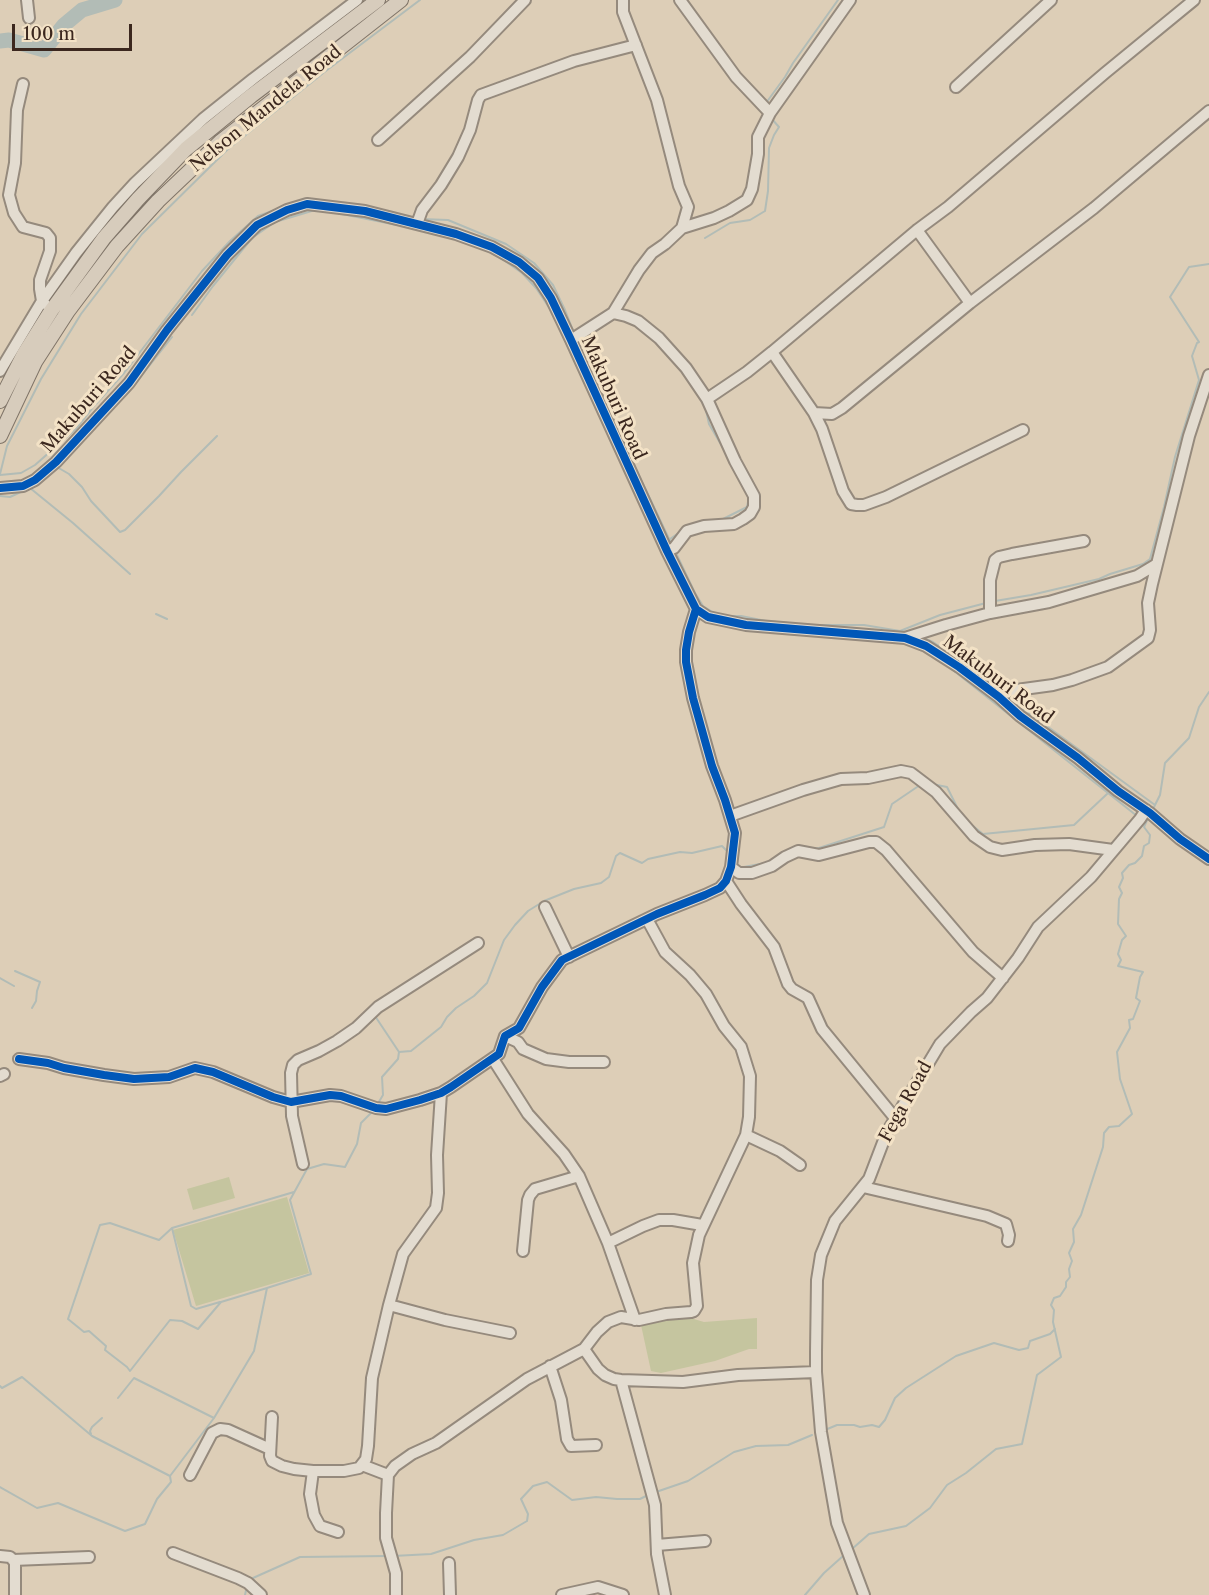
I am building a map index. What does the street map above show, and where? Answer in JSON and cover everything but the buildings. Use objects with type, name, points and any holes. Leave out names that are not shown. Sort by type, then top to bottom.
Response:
[{"type":"main road","name":"Nelson Mandela Road","points":[[0,401],[47,306],[138,199],[186,149],[251,96],[378,0]]},
{"type":"main road","name":"Nelson Mandela Road","points":[[0,436],[35,362],[68,311],[117,246],[158,201],[220,142],[401,0]]},
{"type":"street","points":[[27,0],[29,18]]},
{"type":"street","points":[[2,364],[47,306],[76,253],[113,207],[158,160],[203,119],[357,0]]},
{"type":"street","points":[[378,140],[470,57],[525,0]]},
{"type":"street","points":[[623,0],[623,12],[657,100],[679,186],[688,207],[682,228]]},
{"type":"street","points":[[680,0],[736,77],[770,113]]},
{"type":"street","points":[[571,340],[613,313],[652,253],[682,228],[714,218],[747,200],[752,189],[758,153],[758,137],[770,113],[850,0]]},
{"type":"street","points":[[956,87],[1051,0]]},
{"type":"street","points":[[707,399],[772,352],[1194,0]]},
{"type":"street","points":[[417,224],[422,210],[459,157],[481,95],[574,61],[636,45]]},
{"type":"street","points":[[23,84],[17,110],[15,163],[9,195],[14,213],[23,227],[46,233],[50,238],[50,251],[40,280],[40,289],[47,306]]},
{"type":"street","points":[[814,413],[832,414],[842,408],[970,303],[1094,208],[1209,111]]},
{"type":"street","name":"Makuburi Road","points":[[0,488],[22,486],[35,480],[56,462],[129,383],[226,255],[257,225],[287,210],[307,204],[365,211],[456,234],[492,247],[519,262],[538,278],[551,298],[696,609],[708,617],[746,625],[905,639],[926,646],[999,697],[1020,716],[1209,859]]},
{"type":"street","points":[[917,230],[970,303]]},
{"type":"street","points":[[613,313],[638,321],[659,338],[686,368],[707,399],[735,461],[754,496],[754,507],[750,514],[734,524],[704,526],[687,531],[674,548],[667,551]]},
{"type":"street","points":[[772,352],[814,413],[822,429],[843,491],[851,504],[864,505],[886,497],[1023,430]]},
{"type":"street","points":[[999,697],[1009,691],[1053,685],[1108,667],[1146,640],[1150,634],[1148,603],[1189,436],[1209,375]]},
{"type":"street","points":[[990,613],[990,580],[995,560],[1012,554],[1084,541]]},
{"type":"street","points":[[905,639],[990,613],[1049,602],[1137,576],[1157,564]]},
{"type":"street","points":[[19,1059],[134,1079],[169,1077],[195,1068],[213,1072],[291,1102],[330,1095],[386,1109],[441,1093],[493,1059],[499,1054],[506,1036],[519,1028],[548,978],[562,960],[647,919],[720,888],[726,881],[731,867],[735,833],[712,766],[689,684],[686,650],[696,609]]},
{"type":"street","points":[[730,816],[841,779],[868,778],[901,771],[910,773],[936,792],[974,836],[990,847],[1002,850],[1035,845],[1069,844],[1113,850]]},
{"type":"street","name":"Fega Road","points":[[864,1595],[839,1530],[821,1432],[816,1372],[816,1296],[821,1255],[835,1221],[869,1179],[887,1132],[940,1044],[987,998],[1018,958],[1038,927],[1085,883],[1146,810]]},
{"type":"street","points":[[731,867],[739,873],[752,873],[772,866],[798,851],[819,855],[876,842],[886,850],[973,952],[1003,978]]},
{"type":"street","points":[[726,881],[774,947],[788,984],[807,998],[822,1029],[895,1118]]},
{"type":"street","points":[[545,907],[569,957]]},
{"type":"street","points":[[396,1595],[396,1573],[386,1538],[388,1476],[395,1466],[436,1443],[527,1379],[584,1349],[608,1322],[621,1317],[635,1320],[691,1312],[696,1309],[693,1263],[699,1234],[746,1135],[750,1076],[741,1047],[724,1026],[699,985],[665,952],[647,919]]},
{"type":"street","points":[[303,1164],[291,1102],[293,1065],[298,1060],[337,1041],[356,1028],[378,1007],[478,943]]},
{"type":"street","points":[[506,1036],[518,1042],[524,1049],[546,1059],[568,1062],[604,1062]]},
{"type":"street","points":[[493,1059],[528,1114],[564,1154],[579,1176],[608,1243],[635,1320]]},
{"type":"street","points":[[272,1416],[270,1449],[272,1461],[276,1464],[313,1471],[344,1471],[359,1468],[366,1458],[372,1378],[403,1254],[436,1208],[439,1184],[437,1155],[441,1093]]},
{"type":"street","points":[[746,1135],[780,1151],[801,1165]]},
{"type":"street","points":[[523,1251],[530,1195],[535,1190],[579,1176]]},
{"type":"street","points":[[863,1186],[987,1216],[1006,1224],[1008,1241]]},
{"type":"street","points":[[608,1243],[659,1220],[702,1225]]},
{"type":"street","points":[[389,1305],[510,1333]]},
{"type":"street","points":[[584,1349],[605,1375],[621,1380],[683,1382],[738,1375],[816,1372]]},
{"type":"street","points":[[550,1366],[561,1400],[567,1438],[571,1446],[596,1445]]},
{"type":"street","points":[[621,1380],[656,1505],[657,1545],[665,1595]]},
{"type":"street","points":[[190,1475],[213,1433],[220,1429],[228,1430],[270,1449]]},
{"type":"street","points":[[362,1465],[388,1476]]},
{"type":"street","points":[[313,1471],[310,1494],[314,1515],[320,1526],[338,1532]]},
{"type":"street","points":[[657,1545],[705,1541]]},
{"type":"street","points":[[173,1553],[238,1578],[248,1583],[261,1595]]},
{"type":"street","points":[[0,1556],[10,1557],[13,1560],[89,1557]]},
{"type":"street","points":[[13,1560],[15,1595]]},
{"type":"street","points":[[449,1563],[450,1595]]},
{"type":"street","points":[[562,1595],[589,1592],[598,1587],[623,1595]]},
{"type":"green space","points":[[229,1177],[235,1198],[193,1210],[187,1189]]},
{"type":"green space","points":[[287,1197],[309,1273],[196,1306],[173,1230]]},
{"type":"green space","points":[[687,1317],[704,1322],[757,1318],[757,1349],[749,1349],[715,1361],[661,1373],[651,1371],[641,1325]]},
{"type":"waterway","points":[[0,41],[9,40],[44,50],[64,25],[82,10],[115,0]]},
{"type":"waterway","points":[[0,474],[7,446],[41,379],[81,314],[142,234],[227,150],[327,70],[420,0]]},
{"type":"waterway","points":[[766,103],[838,0]]},
{"type":"waterway","points":[[329,28],[339,21]]},
{"type":"waterway","points":[[705,238],[730,223],[750,220],[765,211],[769,148],[779,127],[771,118]]},
{"type":"waterway","points":[[319,201],[362,205],[416,219]]},
{"type":"waterway","points":[[0,475],[21,473],[35,465],[77,428],[124,373],[202,271],[258,216],[278,209]]},
{"type":"waterway","points":[[192,315],[252,238],[275,222],[315,210]]},
{"type":"waterway","points":[[332,212],[397,225]]},
{"type":"waterway","points":[[421,219],[448,220],[506,244],[534,263],[553,285],[574,333]]},
{"type":"waterway","points":[[486,250],[522,273],[536,288],[552,312],[611,441]]},
{"type":"waterway","points":[[995,601],[1099,579],[1143,564],[1150,559],[1175,457],[1199,380],[1192,356],[1199,342],[1170,297],[1189,267],[1209,264]]},
{"type":"waterway","points":[[114,406],[127,394],[172,337]]},
{"type":"waterway","points":[[706,410],[709,424],[723,448]]},
{"type":"waterway","points":[[615,425],[672,545]]},
{"type":"waterway","points":[[57,467],[69,474],[82,487],[91,501],[120,532],[125,530],[217,436]]},
{"type":"waterway","points":[[30,488],[130,574]]},
{"type":"waterway","points":[[0,496],[10,497],[25,490]]},
{"type":"waterway","points":[[721,520],[747,507],[749,497]]},
{"type":"waterway","points":[[670,539],[680,532]]},
{"type":"waterway","points":[[676,553],[703,606],[714,613],[727,616],[807,625],[864,625],[900,631],[940,615],[986,603]]},
{"type":"waterway","points":[[673,575],[690,610]]},
{"type":"waterway","points":[[156,614],[167,619]]},
{"type":"waterway","points":[[921,637],[933,642],[1000,691]]},
{"type":"waterway","points":[[949,667],[1137,816]]},
{"type":"waterway","points":[[1152,811],[1160,795],[1165,763],[1189,738],[1199,707],[1209,692]]},
{"type":"waterway","points":[[1007,697],[1155,805]]},
{"type":"waterway","points":[[932,784],[947,787],[959,811]]},
{"type":"waterway","points":[[810,849],[884,827],[892,804],[920,785]]},
{"type":"waterway","points":[[968,822],[983,834],[1074,825],[1107,794]]},
{"type":"waterway","points":[[852,1549],[869,1534],[906,1526],[930,1508],[947,1485],[996,1449],[1022,1444],[1037,1375],[1061,1357],[1053,1322],[1054,1310],[1051,1305],[1054,1298],[1060,1296],[1070,1277],[1069,1269],[1072,1261],[1069,1253],[1074,1242],[1073,1229],[1081,1215],[1103,1147],[1104,1133],[1109,1127],[1119,1126],[1132,1114],[1120,1079],[1117,1052],[1130,1028],[1129,1020],[1133,1019],[1140,1001],[1136,998],[1143,972],[1118,966],[1121,960],[1118,954],[1122,940],[1126,936],[1118,924],[1119,899],[1122,893],[1119,887],[1123,878],[1122,873],[1142,856],[1144,846],[1149,843],[1150,835],[1144,827],[1149,816]]},
{"type":"waterway","points":[[375,1016],[399,1052],[411,1051],[441,1027],[456,1008],[474,996],[487,983],[504,940],[528,911],[544,901],[574,889],[601,883],[609,877],[616,856],[620,853],[642,863],[648,859],[680,852],[692,853],[722,846],[729,853]]},
{"type":"waterway","points":[[743,869],[765,863]]},
{"type":"waterway","points":[[15,971],[40,982],[32,1008]]},
{"type":"waterway","points":[[0,978],[14,986]]},
{"type":"waterway","points":[[377,1105],[383,1095],[382,1077],[398,1059],[399,1052]]},
{"type":"waterway","points":[[0,1487],[37,1508],[58,1503],[125,1531],[145,1524],[157,1499],[171,1482],[170,1476],[214,1418],[254,1351],[267,1288],[311,1274],[290,1200],[307,1169],[324,1164],[345,1167],[357,1144],[361,1123],[372,1112]]},
{"type":"waterway","points":[[267,1288],[221,1302],[198,1329],[182,1321],[170,1320],[130,1371],[105,1350],[106,1346],[89,1331],[84,1332],[68,1319],[100,1225],[110,1223],[159,1240],[172,1228],[294,1192]]},
{"type":"waterway","points":[[172,1228],[191,1306],[196,1309],[220,1302]]},
{"type":"waterway","points":[[825,1430],[837,1425],[879,1427],[885,1420],[895,1398],[906,1388],[956,1356],[994,1343],[1019,1350],[1028,1348],[1030,1341],[1050,1334],[1055,1329]]},
{"type":"waterway","points":[[0,1386],[2,1388],[22,1377],[92,1436],[170,1476]]},
{"type":"waterway","points":[[118,1398],[134,1378],[214,1418]]},
{"type":"waterway","points":[[91,1434],[92,1427],[102,1418]]},
{"type":"waterway","points":[[656,1492],[688,1481],[734,1452],[756,1446],[788,1445],[812,1435]]},
{"type":"waterway","points":[[393,1556],[431,1554],[474,1540],[503,1535],[527,1521],[528,1514],[521,1499],[533,1486],[547,1482],[572,1500],[596,1497],[640,1499],[648,1495]]},
{"type":"waterway","points":[[249,1581],[300,1557],[388,1556]]},
{"type":"waterway","points":[[805,1595],[843,1556],[858,1595]]},
{"type":"waterway","points":[[245,1595],[247,1586]]},
{"type":"cycle path","points":[[0,488],[23,486],[35,480],[56,462],[129,383],[167,330],[227,255],[257,225],[287,210],[307,204],[365,211],[456,234],[492,247],[519,262],[538,278],[551,298],[696,609],[708,617],[746,625],[905,638],[926,646],[999,697],[1020,716],[1209,859]]},
{"type":"cycle path","points":[[19,1059],[134,1079],[169,1077],[195,1068],[213,1072],[291,1102],[330,1095],[386,1109],[441,1093],[451,1087],[499,1054],[505,1036],[519,1028],[542,987],[562,960],[657,914],[720,888],[726,881],[731,867],[735,833],[712,766],[693,698],[686,662],[689,632],[696,609]]}]
